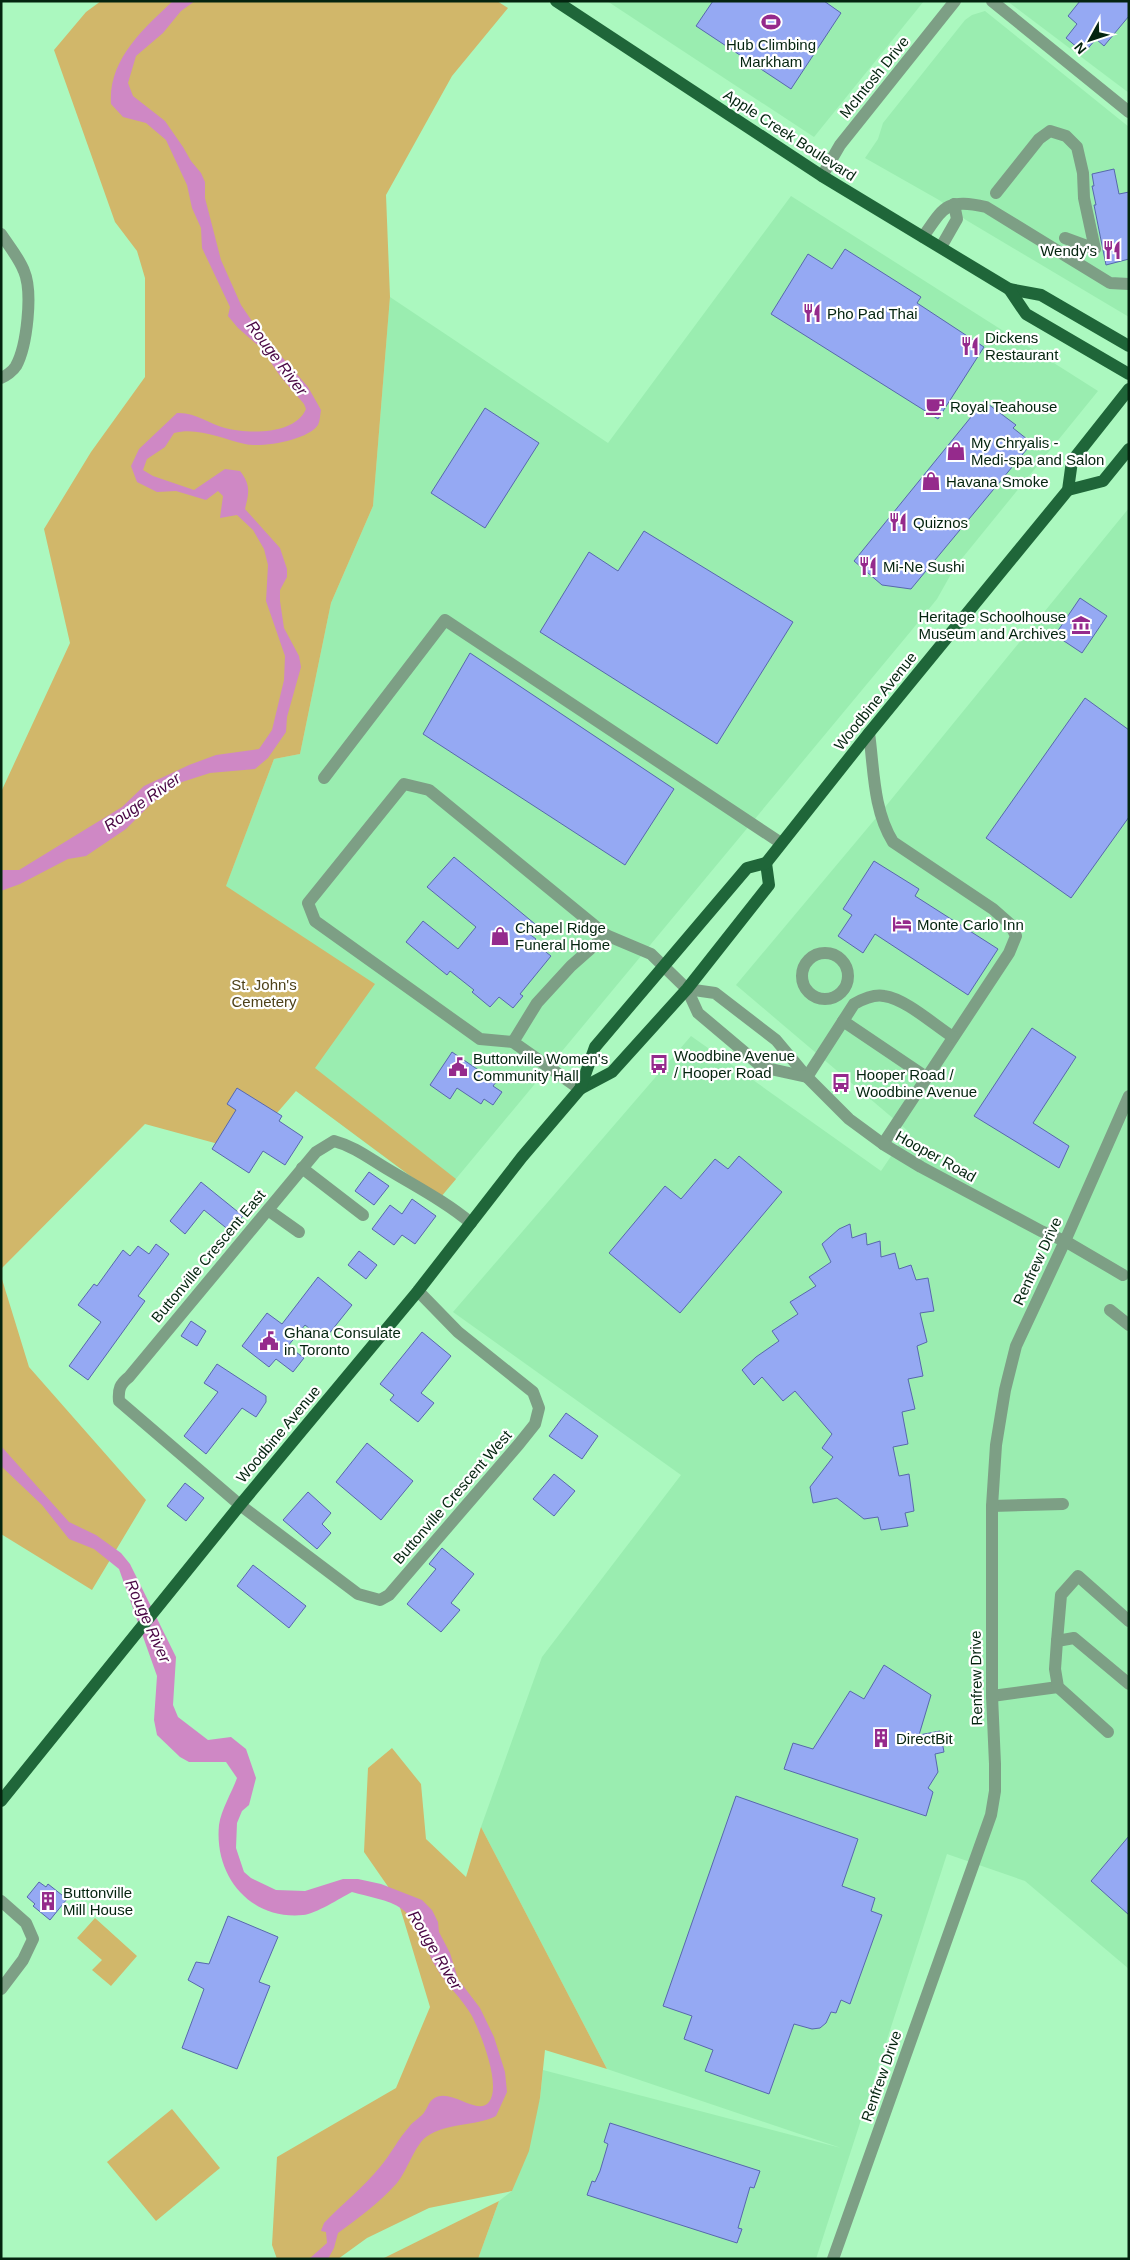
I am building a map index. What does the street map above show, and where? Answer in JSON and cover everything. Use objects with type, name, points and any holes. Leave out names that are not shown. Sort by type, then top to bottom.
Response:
[{"type":"main road","name":"Apple Creek Boulevard","points":[[556,1],[822,176],[1009,290],[1041,295],[1129,346]]},
{"type":"main road","name":"Apple Creek Boulevard","points":[[1009,290],[1026,314],[1129,374]]},
{"type":"main road","points":[[1129,389],[1072,462],[1068,490],[1103,481],[1129,448]]},
{"type":"main road","name":"Woodbine Avenue","points":[[1,1801],[240,1505],[418,1291],[522,1157],[580,1089],[595,1047],[747,868],[766,863],[870,732],[1068,490]]},
{"type":"main road","name":"Woodbine Avenue","points":[[580,1089],[612,1072],[687,989],[769,885],[766,863]]},
{"type":"street","name":"McIntosh Drive","points":[[822,176],[840,145],[956,1]]},
{"type":"street","points":[[992,1],[1129,112]]},
{"type":"street","points":[[996,193],[1038,139],[1050,131],[1066,136],[1077,147],[1083,172],[1084,198],[1095,249],[1065,238]]},
{"type":"street","points":[[923,236],[942,209],[954,204],[969,203],[986,206],[1110,283],[1129,284]]},
{"type":"street","points":[[941,248],[957,219],[954,204]]},
{"type":"street","points":[[1,234],[24,271],[28,296],[21,354],[16,368],[1,378]]},
{"type":"street","points":[[324,778],[445,620],[781,843]]},
{"type":"street","points":[[870,732],[879,810],[884,828],[893,842],[993,909],[1010,924],[1016,936],[1009,953],[883,1144]]},
{"type":"street","points":[[580,1089],[513,1042],[480,1039],[315,921],[308,904],[404,784],[429,790],[606,934],[651,954],[687,989],[698,1013],[762,1067],[807,1077],[854,1004],[866,998],[884,995],[900,1002],[952,1037]]},
{"type":"street","points":[[513,1042],[537,1003],[570,966],[606,934]]},
{"type":"street","name":"Hooper Road","points":[[687,989],[715,992],[776,1040],[807,1077],[849,1119],[883,1144],[929,1172],[1041,1231],[1065,1241],[1123,1275]]},
{"type":"street","points":[[835,996],[846,1016],[926,1077]]},
{"type":"street","name":"Renfrew Drive","points":[[833,2259],[991,1814],[995,1773],[992,1696],[992,1506],[996,1445],[1005,1390],[1016,1346],[1129,1096]]},
{"type":"street","name":"Buttonville Crescent East","points":[[240,1505],[134,1416],[119,1401],[118,1392],[121,1383],[129,1376],[302,1168],[325,1146],[334,1141],[347,1144],[363,1152],[450,1206],[471,1223]]},
{"type":"street","points":[[302,1168],[363,1215]]},
{"type":"street","points":[[268,1210],[299,1232]]},
{"type":"street","name":"Buttonville Crescent West","points":[[240,1505],[358,1594],[380,1600],[389,1595],[535,1424],[539,1408],[533,1392],[458,1332],[418,1291]]},
{"type":"street","points":[[1110,1310],[1129,1325]]},
{"type":"street","points":[[992,1506],[1063,1504]]},
{"type":"street","points":[[1108,1732],[1058,1687],[1055,1669],[1061,1595],[1078,1576],[1129,1620]]},
{"type":"street","points":[[1057,1642],[1074,1638],[1129,1684]]},
{"type":"street","points":[[992,1696],[1058,1687]]},
{"type":"street","points":[[1,1901],[26,1923],[33,1939],[23,1960],[1,1989]]},
{"type":"shaded area","points":[[607,1],[924,1],[814,137]]},
{"type":"shaded area","points":[[1007,1],[1129,1],[1129,93]]},
{"type":"shaded area","points":[[985,11],[1129,127],[1129,317],[966,220],[939,200],[865,158],[878,139],[883,123],[965,20],[972,15]]},
{"type":"shaded area","points":[[791,196],[1098,391],[955,567],[937,599],[911,631],[440,1198],[296,1091],[175,1020],[274,759],[300,754],[331,603],[373,506],[390,297],[608,443]]},
{"type":"shaded area","points":[[1129,508],[1129,1969],[1025,1881],[947,1854],[816,2259],[478,2259],[499,2201],[512,2191],[540,2098],[543,2070],[841,2148],[607,2069],[481,1827],[542,1657],[681,1475],[453,1312],[691,1036],[881,1171],[908,1131],[736,985],[881,812]]},
{"type":"green space","name":"St. John's Cemetery","points":[[101,1],[497,1],[508,8],[452,76],[386,195],[390,297],[373,506],[331,603],[300,754],[274,759],[226,886],[375,984],[315,1068],[456,1179],[440,1198],[296,1091],[244,1151],[145,1124],[1,1269],[1,792],[70,643],[44,529],[91,452],[145,377],[145,278],[137,251],[115,222],[54,50],[86,12]]},
{"type":"green space","points":[[1,1276],[29,1367],[146,1500],[92,1590],[1,1534]]},
{"type":"green space","points":[[392,1748],[421,1784],[426,1839],[466,1877],[481,1827],[607,2069],[545,2050],[540,2098],[529,2151],[512,2191],[429,2208],[367,2238],[338,2259],[277,2259],[272,2245],[277,2157],[396,2088],[430,2007],[398,1901],[364,1852],[368,1768]]},
{"type":"green space","points":[[95,1918],[137,1956],[111,1986],[92,1970],[102,1960],[77,1938]]},
{"type":"green space","points":[[172,2109],[220,2168],[156,2221],[107,2162]]},
{"type":"green space","points":[[499,2201],[478,2259],[382,2259]]},
{"type":"water","name":"Rouge River","points":[[173,1],[195,1],[181,11],[163,33],[136,56],[128,83],[133,96],[165,121],[201,173],[205,182],[205,198],[221,260],[241,305],[256,327],[308,387],[321,410],[319,423],[313,430],[295,439],[273,444],[245,444],[192,431],[174,433],[165,447],[147,459],[143,470],[153,476],[194,490],[225,469],[240,471],[248,489],[245,509],[280,548],[287,569],[287,577],[280,590],[280,601],[284,628],[299,656],[301,667],[287,717],[286,732],[268,758],[255,769],[210,773],[182,782],[152,803],[126,829],[86,856],[68,859],[20,884],[1,891],[1,870],[19,870],[122,807],[144,786],[216,755],[259,749],[272,730],[284,680],[285,656],[266,601],[268,565],[264,549],[253,530],[237,515],[220,518],[223,496],[218,491],[206,500],[176,491],[157,492],[137,482],[131,466],[139,449],[177,413],[190,414],[225,428],[258,431],[282,428],[292,424],[300,418],[306,409],[262,349],[238,328],[228,316],[230,307],[202,248],[201,228],[192,208],[187,185],[166,140],[146,123],[123,117],[111,104],[115,73],[121,59],[139,34]]},
{"type":"water","name":"Rouge River","points":[[1,1446],[69,1522],[96,1535],[121,1553],[130,1564],[176,1657],[173,1705],[178,1717],[208,1740],[231,1737],[246,1749],[256,1778],[249,1805],[242,1811],[237,1823],[236,1848],[244,1872],[251,1878],[276,1890],[305,1891],[343,1879],[358,1879],[381,1884],[422,1900],[432,1910],[438,1922],[439,1932],[450,1953],[458,1979],[480,2008],[494,2037],[505,2072],[507,2092],[496,2116],[479,2122],[443,2129],[426,2137],[418,2146],[397,2183],[369,2210],[338,2233],[334,2248],[328,2259],[309,2259],[327,2243],[326,2232],[321,2231],[324,2223],[374,2174],[405,2132],[424,2113],[431,2100],[440,2096],[447,2096],[478,2106],[484,2106],[489,2102],[493,2084],[480,2034],[468,2009],[436,1967],[414,1921],[402,1909],[384,1901],[352,1892],[308,1914],[284,1915],[267,1910],[252,1902],[239,1891],[229,1877],[219,1844],[220,1819],[237,1778],[226,1762],[189,1762],[180,1757],[157,1735],[154,1720],[157,1676],[119,1569],[94,1549],[69,1539],[42,1505],[1,1466]]},
{"type":"building","points":[[713,1],[824,1],[841,13],[791,89],[696,26]]},
{"type":"building","points":[[1080,1],[1129,1],[1129,16],[1104,46],[1096,39],[1084,53],[1066,38],[1077,24],[1068,16]]},
{"type":"building","points":[[1114,169],[1119,194],[1129,192],[1129,259],[1106,265],[1094,205],[1096,205],[1092,186],[1094,186],[1092,174]]},
{"type":"building","points":[[845,249],[921,297],[917,303],[984,347],[938,419],[771,314],[808,254],[832,269]]},
{"type":"building","points":[[984,401],[1016,425],[1013,428],[1032,443],[911,589],[882,585],[854,561]]},
{"type":"building","points":[[485,408],[539,443],[485,528],[431,493]]},
{"type":"building","points":[[644,531],[793,622],[717,744],[540,632],[589,552],[618,571]]},
{"type":"building","name":"Heritage Schoolhouse Museum and Archives","points":[[1080,598],[1107,616],[1082,653],[1055,635]]},
{"type":"building","points":[[470,653],[674,789],[625,865],[423,734]]},
{"type":"building","points":[[1085,698],[1129,730],[1129,817],[1071,898],[986,838]]},
{"type":"building","name":"Chapel Ridge Funeral Home","points":[[454,857],[535,924],[528,933],[536,939],[533,942],[551,956],[520,994],[523,996],[513,1008],[499,997],[490,1007],[472,992],[474,990],[450,971],[447,975],[406,942],[423,921],[458,949],[476,927],[427,887]]},
{"type":"building","name":"Monte Carlo Inn","points":[[874,861],[919,889],[915,896],[998,949],[968,995],[875,934],[863,953],[838,936],[852,915],[843,909]]},
{"type":"building","points":[[1032,1028],[1076,1057],[1033,1123],[1069,1146],[1059,1168],[974,1116]]},
{"type":"building","name":"Buttonville Women's Community Hall","points":[[452,1052],[496,1082],[493,1086],[502,1092],[493,1105],[484,1099],[481,1104],[457,1088],[450,1099],[430,1085]]},
{"type":"building","points":[[237,1088],[282,1116],[279,1121],[303,1137],[285,1165],[263,1151],[249,1173],[212,1149],[236,1110],[227,1104]]},
{"type":"building","points":[[739,1156],[782,1192],[680,1313],[609,1253],[665,1186],[681,1199],[715,1159],[728,1169]]},
{"type":"building","points":[[369,1172],[389,1186],[374,1205],[355,1191]]},
{"type":"building","points":[[201,1182],[243,1216],[230,1231],[204,1210],[185,1234],[170,1221]]},
{"type":"building","points":[[412,1199],[436,1216],[415,1244],[402,1235],[394,1245],[372,1229],[390,1205],[402,1214]]},
{"type":"building","points":[[850,1224],[852,1238],[866,1233],[867,1245],[880,1241],[881,1257],[895,1253],[899,1269],[911,1265],[916,1280],[928,1278],[934,1311],[920,1313],[927,1342],[917,1346],[923,1376],[908,1379],[915,1409],[902,1412],[908,1444],[893,1447],[899,1476],[909,1474],[914,1511],[905,1513],[908,1526],[881,1530],[878,1517],[864,1519],[837,1498],[813,1503],[810,1487],[833,1457],[822,1448],[832,1434],[795,1391],[783,1401],[762,1377],[754,1385],[742,1370],[756,1357],[779,1341],[772,1331],[798,1314],[790,1302],[816,1286],[809,1277],[831,1262],[822,1244],[839,1229]]},
{"type":"building","points":[[156,1244],[169,1254],[138,1296],[145,1301],[88,1380],[69,1366],[101,1322],[78,1305],[94,1284],[97,1286],[123,1250],[130,1256],[138,1246],[149,1254]]},
{"type":"building","points":[[359,1251],[377,1265],[366,1279],[348,1265]]},
{"type":"building","points":[[318,1277],[352,1305],[324,1340],[305,1325],[288,1346],[304,1358],[293,1372],[276,1359],[269,1367],[242,1346],[267,1313],[282,1324]]},
{"type":"building","points":[[191,1321],[206,1331],[197,1346],[181,1336]]},
{"type":"building","points":[[422,1332],[451,1356],[421,1393],[434,1403],[418,1422],[390,1400],[394,1395],[380,1384]]},
{"type":"building","points":[[217,1364],[266,1396],[266,1402],[256,1417],[242,1408],[206,1454],[184,1436],[218,1392],[204,1383]]},
{"type":"building","points":[[566,1413],[598,1436],[582,1459],[549,1436]]},
{"type":"building","points":[[367,1443],[413,1481],[381,1520],[336,1482]]},
{"type":"building","points":[[554,1474],[575,1491],[554,1516],[533,1499]]},
{"type":"building","points":[[185,1483],[204,1498],[186,1521],[167,1506]]},
{"type":"building","points":[[308,1492],[331,1513],[322,1524],[331,1533],[317,1549],[283,1520]]},
{"type":"building","points":[[442,1548],[474,1574],[451,1603],[460,1610],[441,1632],[407,1604],[436,1569],[429,1564]]},
{"type":"building","points":[[253,1565],[306,1606],[289,1628],[237,1586]]},
{"type":"building","name":"DirectBit","points":[[884,1665],[931,1695],[919,1735],[940,1731],[944,1752],[935,1754],[938,1772],[928,1788],[933,1792],[926,1816],[784,1769],[793,1743],[813,1749],[850,1691],[864,1699]]},
{"type":"building","points":[[736,1796],[858,1839],[842,1886],[875,1898],[871,1911],[882,1915],[850,2004],[841,2000],[836,2013],[831,2012],[826,2023],[820,2028],[812,2029],[794,2024],[769,2094],[705,2071],[713,2050],[684,2039],[692,2016],[663,2006]]},
{"type":"building","points":[[1129,1836],[1129,1915],[1091,1881]]},
{"type":"building","name":"Buttonville Mill House","points":[[39,1882],[46,1887],[48,1884],[67,1899],[50,1920],[33,1906],[35,1904],[27,1897]]},
{"type":"building","points":[[228,1916],[278,1937],[259,1982],[270,1986],[237,2069],[182,2048],[204,1989],[188,1980],[196,1962],[209,1964]]},
{"type":"building","points":[[610,2123],[760,2171],[754,2188],[750,2187],[738,2228],[742,2229],[737,2243],[587,2195],[592,2181],[595,2182],[600,2171],[608,2144],[604,2142]]},
{"type":"place","name":"Hub Climbing Markham","points":[[771,22]]},
{"type":"place","name":"Wendy's","points":[[1112,250]]},
{"type":"place","name":"Pho Pad Thai","points":[[812,313]]},
{"type":"place","name":"Dickens Restaurant","points":[[970,346]]},
{"type":"place","name":"Royal Teahouse","points":[[935,406]]},
{"type":"place","name":"My Chryalis - Medi-spa and Salon","points":[[956,451]]},
{"type":"place","name":"Havana Smoke","points":[[931,481]]},
{"type":"place","name":"Quiznos","points":[[898,522]]},
{"type":"place","name":"Mi-Ne Sushi","points":[[868,566]]},
{"type":"place","name":"Heritage Schoolhouse Museum and Archives","points":[[1081,625]]},
{"type":"place","name":"Monte Carlo Inn","points":[[902,924]]},
{"type":"place","name":"Chapel Ridge Funeral Home","points":[[500,936]]},
{"type":"place","name":"Woodbine Avenue / Hooper Road","points":[[659,1064]]},
{"type":"place","name":"Buttonville Women's Community Hall","points":[[458,1067]]},
{"type":"place","name":"Hooper Road / Woodbine Avenue","points":[[841,1083]]},
{"type":"place","name":"Ghana Consulate in Toronto","points":[[269,1341]]},
{"type":"place","name":"DirectBit","points":[[881,1738]]},
{"type":"place","name":"Buttonville Mill House","points":[[48,1901]]}]
